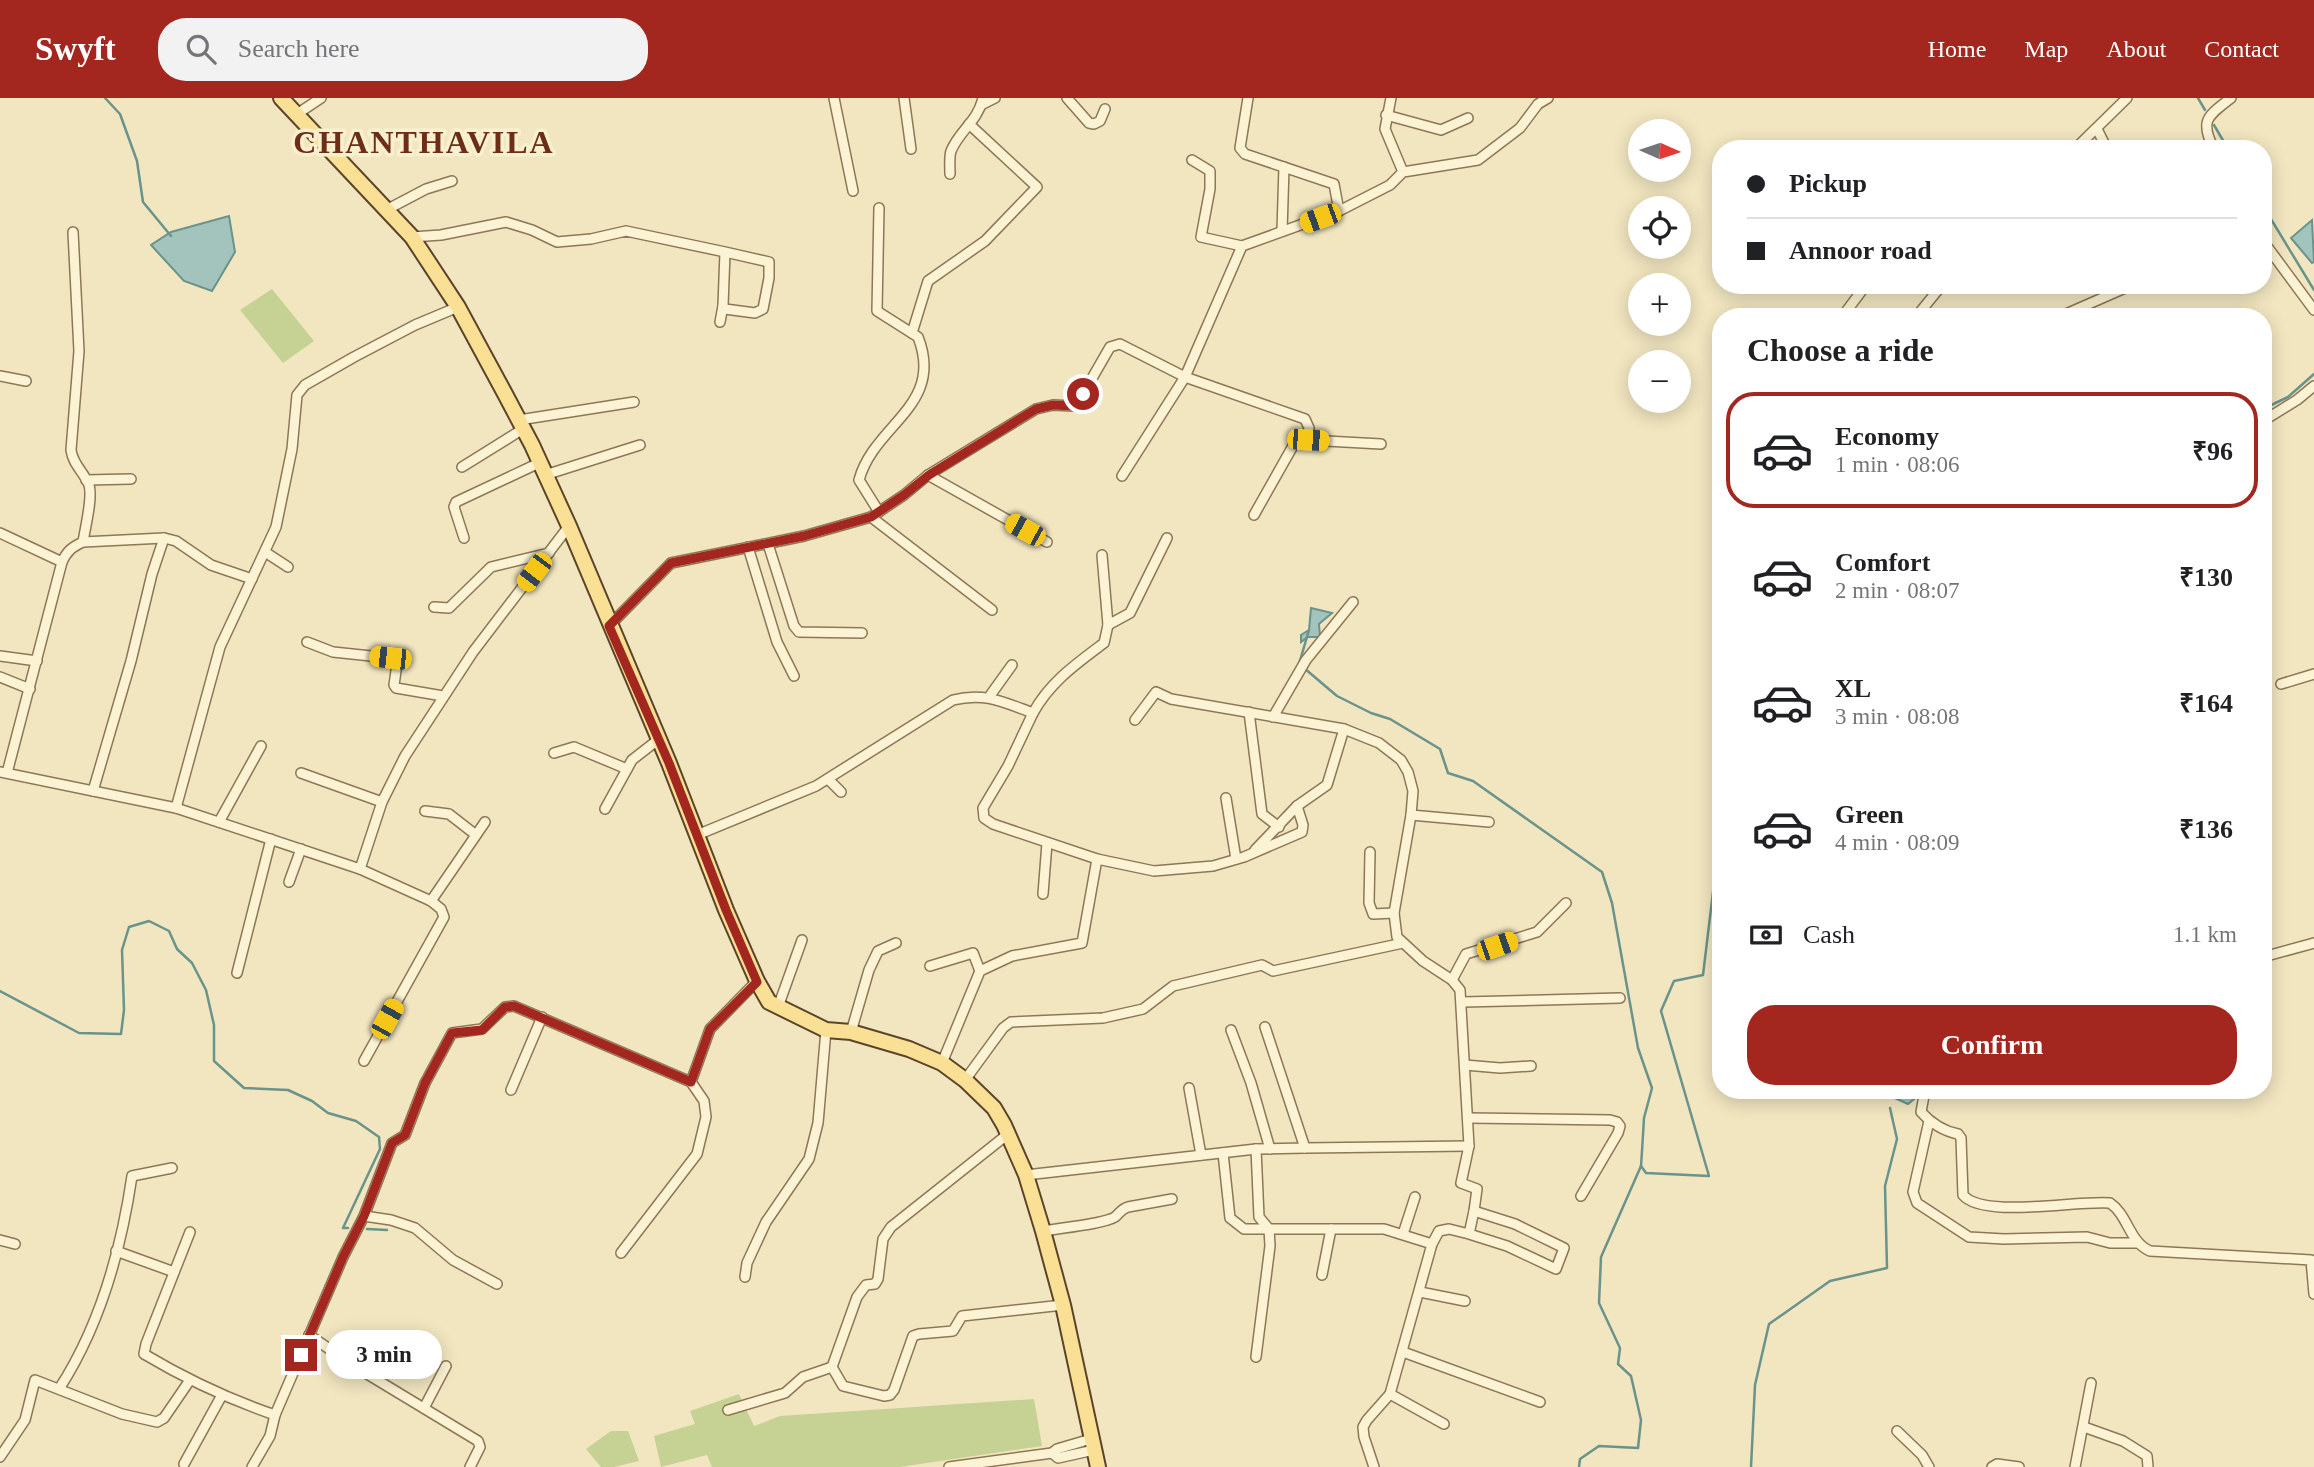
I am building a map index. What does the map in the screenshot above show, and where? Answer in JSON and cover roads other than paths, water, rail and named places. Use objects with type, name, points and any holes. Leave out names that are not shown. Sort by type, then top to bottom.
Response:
[{"type":"main road","points":[[281,98],[412,236],[458,307],[521,424],[569,526],[757,982],[769,1002],[826,1030],[852,1032],[909,1049],[942,1063],[965,1080],[994,1108],[1026,1175],[1044,1231],[1098,1467]]},
{"type":"street","points":[[297,114],[321,98]]},
{"type":"street","points":[[834,98],[853,191]]},
{"type":"street","points":[[904,98],[911,149]]},
{"type":"street","points":[[950,174],[950,152],[969,124],[975,120],[982,101],[995,98]]},
{"type":"street","points":[[1067,98],[1089,123],[1100,121],[1105,109]]},
{"type":"street","points":[[1248,98],[1240,149],[1245,154],[1334,184],[1339,211]]},
{"type":"street","points":[[1391,98],[1385,129],[1403,172]]},
{"type":"street","points":[[1192,160],[1210,171],[1210,189],[1202,237],[1242,246],[1339,211],[1390,185],[1403,172],[1479,160],[1520,128],[1538,104],[1548,98]]},
{"type":"street","points":[[2085,140],[2127,98]]},
{"type":"street","points":[[2210,140],[2206,122],[2231,98]]},
{"type":"street","points":[[1386,116],[1441,130],[1468,118]]},
{"type":"street","points":[[912,333],[928,281],[985,241],[1037,187],[969,124]]},
{"type":"street","points":[[2097,129],[2102,140]]},
{"type":"street","points":[[1282,231],[1284,167]]},
{"type":"street","points":[[388,209],[426,189],[452,181]]},
{"type":"street","points":[[879,208],[877,311],[918,337],[925,358],[924,375],[919,394],[863,465],[859,480],[875,515],[992,610]]},
{"type":"street","points":[[412,236],[441,235],[506,222],[557,242],[591,239],[625,231],[769,262],[763,309],[755,313],[724,309],[723,306]]},
{"type":"street","points":[[73,232],[79,351],[71,450],[73,460],[86,480],[90,494],[83,542]]},
{"type":"street","points":[[1122,476],[1185,377],[1242,246]]},
{"type":"street","points":[[720,322],[725,252]]},
{"type":"street","points":[[2272,257],[2314,310]]},
{"type":"street","points":[[1923,308],[1935,294]]},
{"type":"street","points":[[2080,308],[2111,294]]},
{"type":"street","points":[[176,808],[220,647],[276,527],[287,472],[297,395],[305,385],[354,357],[415,325],[458,307]]},
{"type":"street","points":[[609,626],[671,563],[768,544],[875,515],[929,475],[1036,409],[1053,405],[1073,406],[1110,347],[1120,344],[1185,377],[1305,419],[1309,428],[1308,440]]},
{"type":"street","points":[[0,376],[26,381]]},
{"type":"street","points":[[2272,415],[2314,386]]},
{"type":"street","points":[[462,467],[521,424],[634,402]]},
{"type":"street","points":[[1254,516],[1298,437],[1308,440],[1381,444]]},
{"type":"street","points":[[464,538],[454,507],[456,502],[542,469],[640,445]]},
{"type":"street","points":[[929,475],[1047,542]]},
{"type":"street","points":[[86,480],[131,479]]},
{"type":"street","points":[[360,869],[382,802],[405,756],[473,652],[569,526]]},
{"type":"street","points":[[0,533],[61,562]]},
{"type":"street","points":[[252,579],[211,565],[186,546],[164,538],[83,542],[68,551],[61,562],[30,689],[4,772],[176,808],[360,869],[431,901],[441,909],[443,917],[364,1061]]},
{"type":"street","points":[[93,791],[164,538]]},
{"type":"street","points":[[1108,625],[1130,613],[1167,538]]},
{"type":"street","points":[[768,544],[794,626],[799,632],[862,632]]},
{"type":"street","points":[[748,547],[777,642],[794,676]]},
{"type":"street","points":[[265,552],[288,567]]},
{"type":"street","points":[[434,607],[449,608],[491,568],[549,553]]},
{"type":"street","points":[[1102,555],[1108,625],[1104,643],[1060,676],[1041,698],[983,808],[984,818],[993,824],[1097,859],[1154,871],[1213,866],[1253,853],[1302,832],[1303,825],[1297,806]]},
{"type":"street","points":[[1273,717],[1306,660],[1353,602]]},
{"type":"street","points":[[307,642],[334,652],[390,658],[397,664],[394,685],[396,688],[443,696]]},
{"type":"street","points":[[0,656],[37,660]]},
{"type":"street","points":[[989,697],[1012,665]]},
{"type":"street","points":[[2281,684],[2314,674]]},
{"type":"street","points":[[0,677],[30,689]]},
{"type":"street","points":[[1135,720],[1156,692],[1171,699],[1344,729],[1379,743],[1401,760],[1408,772],[1413,791],[1394,928],[1397,937],[1423,961],[1452,980],[1460,990],[1463,1002],[1469,1146],[1461,1183],[1477,1189],[1469,1234]]},
{"type":"street","points":[[697,835],[772,806],[828,779],[953,700],[971,696],[989,697],[1032,713]]},
{"type":"street","points":[[1249,712],[1262,814],[1279,827]]},
{"type":"street","points":[[1253,853],[1297,806],[1327,785],[1344,729]]},
{"type":"street","points":[[605,809],[632,760],[659,739]]},
{"type":"street","points":[[219,822],[261,746]]},
{"type":"street","points":[[554,753],[574,747],[627,769]]},
{"type":"street","points":[[301,773],[382,802]]},
{"type":"street","points":[[828,779],[841,792]]},
{"type":"street","points":[[1226,798],[1236,859]]},
{"type":"street","points":[[425,811],[449,814],[476,835]]},
{"type":"street","points":[[1411,814],[1489,822]]},
{"type":"street","points":[[431,901],[485,822]]},
{"type":"street","points":[[237,973],[271,839]]},
{"type":"street","points":[[1043,894],[1047,843]]},
{"type":"street","points":[[289,882],[301,849]]},
{"type":"street","points":[[1370,852],[1370,903],[1373,914],[1394,914]]},
{"type":"street","points":[[942,1063],[980,971],[1012,956],[1082,943],[1097,859]]},
{"type":"street","points":[[1452,980],[1466,954],[1536,932],[1566,903]]},
{"type":"street","points":[[778,1007],[802,940]]},
{"type":"street","points":[[852,1032],[869,970],[878,951],[896,943]]},
{"type":"street","points":[[965,1080],[1003,1028],[1011,1022],[1103,1018],[1143,1009],[1172,986],[1262,965],[1273,971],[1404,943]]},
{"type":"street","points":[[2272,955],[2314,943]]},
{"type":"street","points":[[930,966],[973,953],[980,971]]},
{"type":"street","points":[[691,1082],[710,1029],[757,982]]},
{"type":"street","points":[[1463,1002],[1620,998]]},
{"type":"street","points":[[252,1467],[270,1436],[275,1415],[343,1257],[364,1216],[392,1143],[405,1135],[425,1083],[452,1033],[482,1030],[505,1007],[514,1006],[691,1082],[704,1101],[706,1117],[697,1154],[621,1253]]},
{"type":"street","points":[[511,1090],[542,1017]]},
{"type":"street","points":[[1265,1027],[1306,1148]]},
{"type":"street","points":[[745,1277],[747,1263],[766,1222],[809,1159],[818,1123],[826,1030]]},
{"type":"street","points":[[1231,1030],[1251,1083],[1270,1149]]},
{"type":"street","points":[[1465,1065],[1500,1068],[1531,1066]]},
{"type":"street","points":[[1189,1088],[1201,1155]]},
{"type":"street","points":[[1923,1099],[1921,1112],[1929,1121],[1961,1139],[1963,1195],[1967,1200],[2003,1207],[2110,1203],[2117,1208],[2137,1243],[2150,1251],[2311,1260],[2314,1294]]},
{"type":"street","points":[[1468,1118],[1617,1122],[1618,1133],[1581,1196]]},
{"type":"street","points":[[1929,1121],[1913,1192],[1917,1203],[1969,1237],[2004,1240],[2087,1237],[2110,1243],[2137,1243]]},
{"type":"street","points":[[1008,1134],[891,1227],[883,1239],[878,1279],[875,1284],[866,1285],[857,1297],[832,1367],[843,1386],[884,1396],[890,1395],[913,1336],[953,1331],[962,1316],[1063,1305]]},
{"type":"street","points":[[1026,1175],[1256,1149],[1469,1146]]},
{"type":"street","points":[[1256,1149],[1259,1217],[1269,1229],[1270,1246],[1256,1357]]},
{"type":"street","points":[[1223,1153],[1230,1218],[1244,1229],[1384,1229],[1432,1244]]},
{"type":"street","points":[[59,1389],[97,1318],[116,1251],[132,1176],[172,1168]]},
{"type":"street","points":[[1403,1234],[1415,1197]]},
{"type":"street","points":[[1044,1231],[1107,1219],[1114,1217],[1121,1209],[1172,1199]]},
{"type":"street","points":[[1374,1467],[1363,1427],[1390,1394],[1432,1244],[1439,1231],[1449,1229],[1507,1246],[1556,1269],[1564,1248],[1515,1224],[1474,1211]]},
{"type":"street","points":[[364,1216],[391,1220],[415,1228],[453,1260],[497,1284]]},
{"type":"street","points":[[1322,1275],[1331,1229]]},
{"type":"street","points":[[190,1232],[144,1354],[222,1395],[275,1415]]},
{"type":"street","points":[[0,1240],[15,1244]]},
{"type":"street","points":[[116,1251],[174,1272]]},
{"type":"street","points":[[1420,1292],[1465,1301]]},
{"type":"street","points":[[309,1335],[354,1366],[481,1443],[470,1467]]},
{"type":"street","points":[[1403,1352],[1540,1402]]},
{"type":"street","points":[[424,1408],[446,1366]]},
{"type":"street","points":[[728,1410],[785,1393],[803,1377],[832,1367]]},
{"type":"street","points":[[0,1457],[25,1420],[36,1380],[122,1414],[157,1422],[164,1418],[190,1380]]},
{"type":"street","points":[[2075,1467],[2091,1384]]},
{"type":"street","points":[[1390,1394],[1444,1424]]},
{"type":"street","points":[[184,1464],[222,1395]]},
{"type":"street","points":[[2084,1427],[2123,1441],[2147,1456],[2148,1467]]},
{"type":"street","points":[[1897,1431],[1922,1455],[1929,1467]]},
{"type":"street","points":[[949,1467],[1052,1453],[1057,1449],[1093,1444]]},
{"type":"street","points":[[1992,1467],[1997,1464],[2019,1467]]},
{"type":"water","points":[[229,216],[235,252],[212,291],[184,281],[151,245],[171,232]]},
{"type":"water","points":[[2312,220],[2314,262],[2312,263],[2291,238]]},
{"type":"water","points":[[1311,608],[1332,613],[1319,624],[1320,637],[1308,637],[1301,642],[1301,635],[1309,630]]},
{"type":"water","points":[[1897,1099],[1914,1099],[1908,1104]]},
{"type":"waterway","points":[[105,98],[120,114],[137,161],[143,202],[171,236]]},
{"type":"waterway","points":[[2198,98],[2205,110]]},
{"type":"waterway","points":[[2214,125],[2223,140]]},
{"type":"waterway","points":[[2272,221],[2314,290]]},
{"type":"waterway","points":[[2272,405],[2288,397],[2314,374]]},
{"type":"waterway","points":[[1299,664],[1309,630]]},
{"type":"waterway","points":[[1304,668],[1337,696],[1390,719],[1440,749],[1448,773],[1473,781],[1602,872],[1612,903],[1638,1048],[1652,1088],[1644,1118],[1641,1166],[1646,1173],[1709,1176],[1661,1011],[1674,981],[1703,975],[1712,900]]},
{"type":"waterway","points":[[0,991],[79,1033],[121,1034],[124,1010],[122,950],[129,927],[149,921],[169,931],[177,949],[192,963],[206,990],[214,1025],[214,1061],[244,1088],[288,1090],[312,1101],[328,1113],[356,1121],[379,1137],[380,1149],[343,1228],[348,1228]]},
{"type":"waterway","points":[[1751,1467],[1755,1385],[1769,1324],[1830,1281],[1887,1268],[1885,1186],[1897,1139],[1890,1108]]},
{"type":"waterway","points":[[1579,1467],[1580,1459],[1599,1446],[1638,1448],[1641,1420],[1631,1376],[1618,1364],[1620,1348],[1599,1303],[1601,1257],[1641,1166]]},
{"type":"waterway","points":[[367,1229],[387,1230]]},
{"type":"district","name":"CHANTHAVILA","points":[[424,142]]}]
